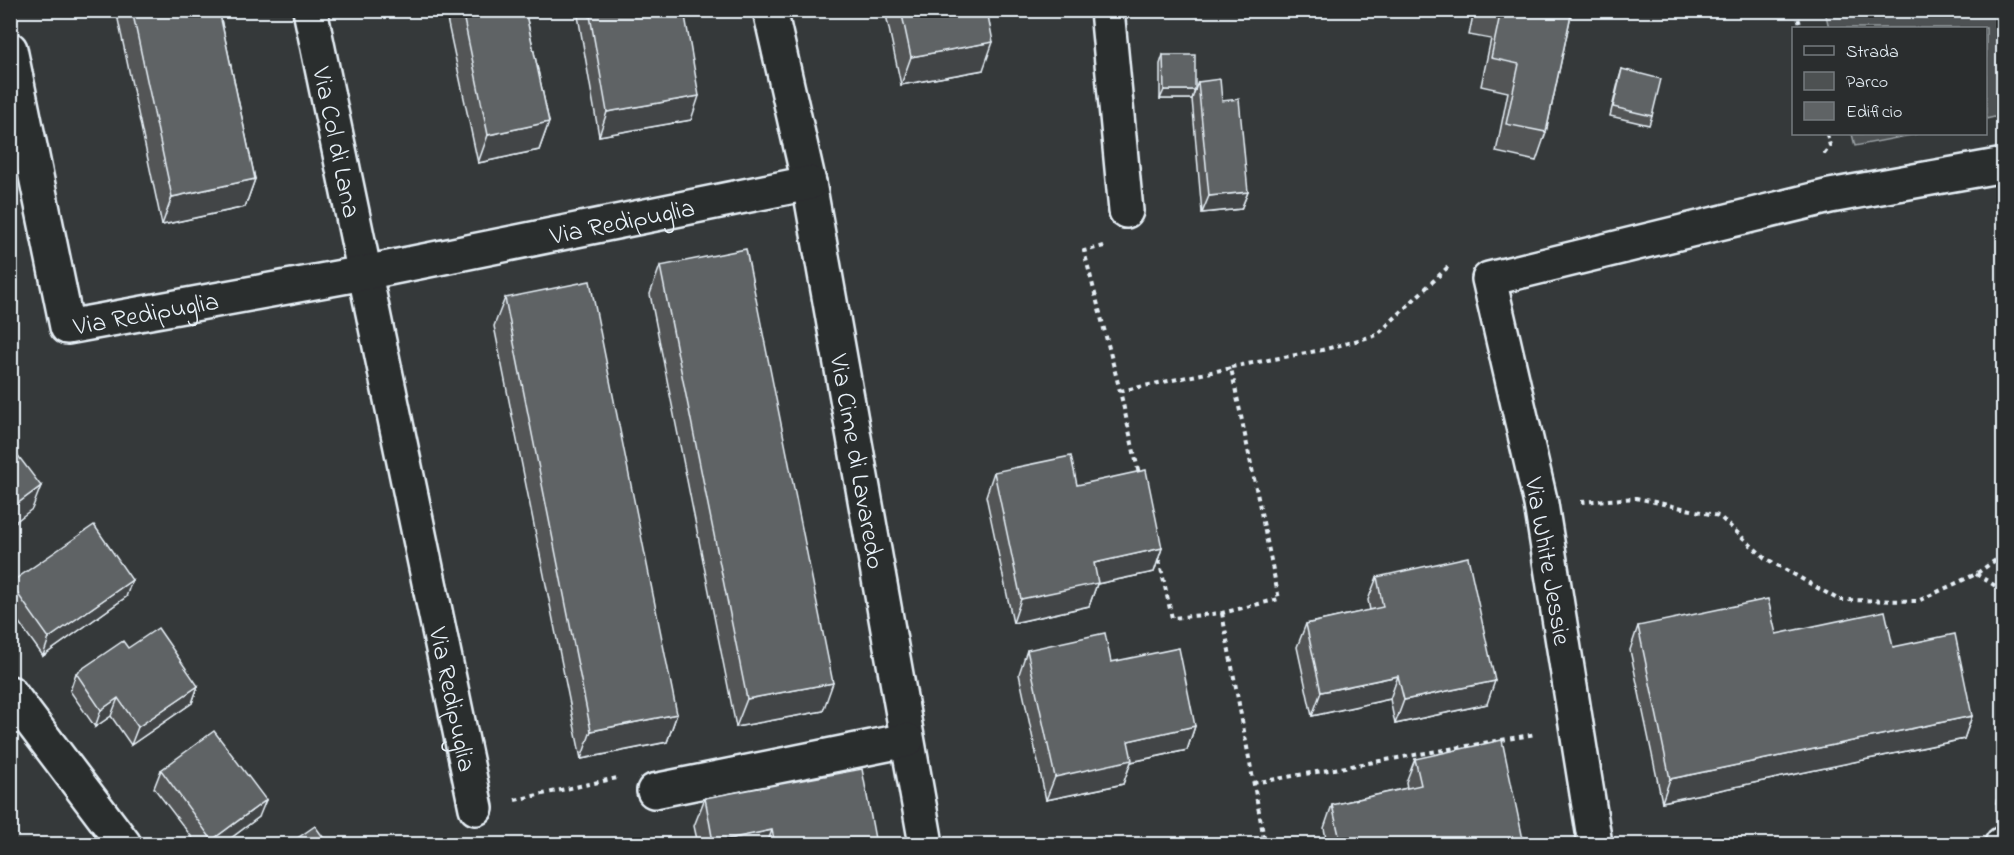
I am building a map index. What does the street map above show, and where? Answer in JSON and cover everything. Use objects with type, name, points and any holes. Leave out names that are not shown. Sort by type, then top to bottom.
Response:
[{"type":"street","name":"Via Col di Lana","points":[[310,10],[364,273]]},
{"type":"street","name":"Via Cime di Lavaredo","points":[[771,10],[809,183],[926,844]]},
{"type":"street","points":[[1107,10],[1126,211]]},
{"type":"street","name":"Via Redipuglia","points":[[10,49],[67,327],[364,273],[809,183]]},
{"type":"street","name":"Via White Jessie","points":[[1595,844],[1541,504],[1489,279],[1830,196],[2004,165]]},
{"type":"street","name":"Via Redipuglia","points":[[364,273],[477,808]]},
{"type":"street","points":[[10,693],[124,844]]},
{"type":"street","points":[[654,791],[907,740]]},
{"type":"path","points":[[1797,10],[1801,27]]},
{"type":"path","points":[[1126,211],[1129,240],[1084,251],[1141,482]]},
{"type":"path","points":[[1120,391],[1230,368],[1279,599],[1222,613],[1172,618],[1157,550]]},
{"type":"path","points":[[1541,504],[1636,498],[1719,516],[1765,558],[1839,600],[1918,601],[1976,574],[2004,554]]},
{"type":"path","points":[[1976,574],[2004,591]]},
{"type":"path","points":[[1222,613],[1265,844]]},
{"type":"path","points":[[1253,783],[1577,727]]},
{"type":"path","points":[[477,808],[650,771],[654,791]]},
{"type":"green space","points":[[1825,11],[2003,11],[2003,115],[1987,119],[1987,27],[1829,27]]},
{"type":"green space","points":[[1852,135],[1912,135],[1855,146]]},
{"type":"building","points":[[132,10],[219,10],[255,179],[172,197]]},
{"type":"building","points":[[462,10],[525,10],[549,122],[488,135]]},
{"type":"building","points":[[589,10],[684,10],[699,96],[607,112]]},
{"type":"building","points":[[901,10],[987,10],[993,42],[911,57]]},
{"type":"building","points":[[1501,10],[1572,10],[1546,132],[1506,124],[1519,64],[1491,58]]},
{"type":"building","points":[[1163,55],[1195,55],[1195,90],[1164,90]]},
{"type":"building","points":[[1622,69],[1661,79],[1652,116],[1613,107]]},
{"type":"building","points":[[1220,79],[1222,101],[1239,99],[1248,192],[1209,196],[1198,82]]},
{"type":"building","points":[[746,249],[833,683],[747,699],[660,266]]},
{"type":"building","points":[[590,281],[677,714],[591,731],[505,298]]},
{"type":"building","points":[[10,445],[41,486],[10,509]]},
{"type":"building","points":[[1071,456],[1077,485],[1146,470],[1162,548],[1094,563],[1098,583],[1021,599],[994,472]]},
{"type":"building","points":[[94,525],[132,580],[49,638],[10,583]]},
{"type":"building","points":[[1468,557],[1495,681],[1404,700],[1398,676],[1321,692],[1306,624],[1383,607],[1377,577]]},
{"type":"building","points":[[1768,599],[1776,634],[1885,611],[1893,647],[1955,634],[1972,716],[1670,779],[1638,626]]},
{"type":"building","points":[[158,628],[198,686],[138,727],[118,698],[101,710],[76,673],[123,641],[128,648]]},
{"type":"building","points":[[1105,633],[1111,662],[1179,648],[1195,726],[1128,741],[1132,760],[1055,777],[1027,650]]},
{"type":"building","points":[[214,731],[266,800],[212,840],[161,770]]},
{"type":"building","points":[[1502,740],[1524,844],[1341,844],[1332,805],[1421,785],[1415,759]]},
{"type":"building","points":[[862,769],[876,844],[775,844],[772,830],[713,842],[705,798]]},
{"type":"building","points":[[315,826],[328,844],[289,844]]}]
